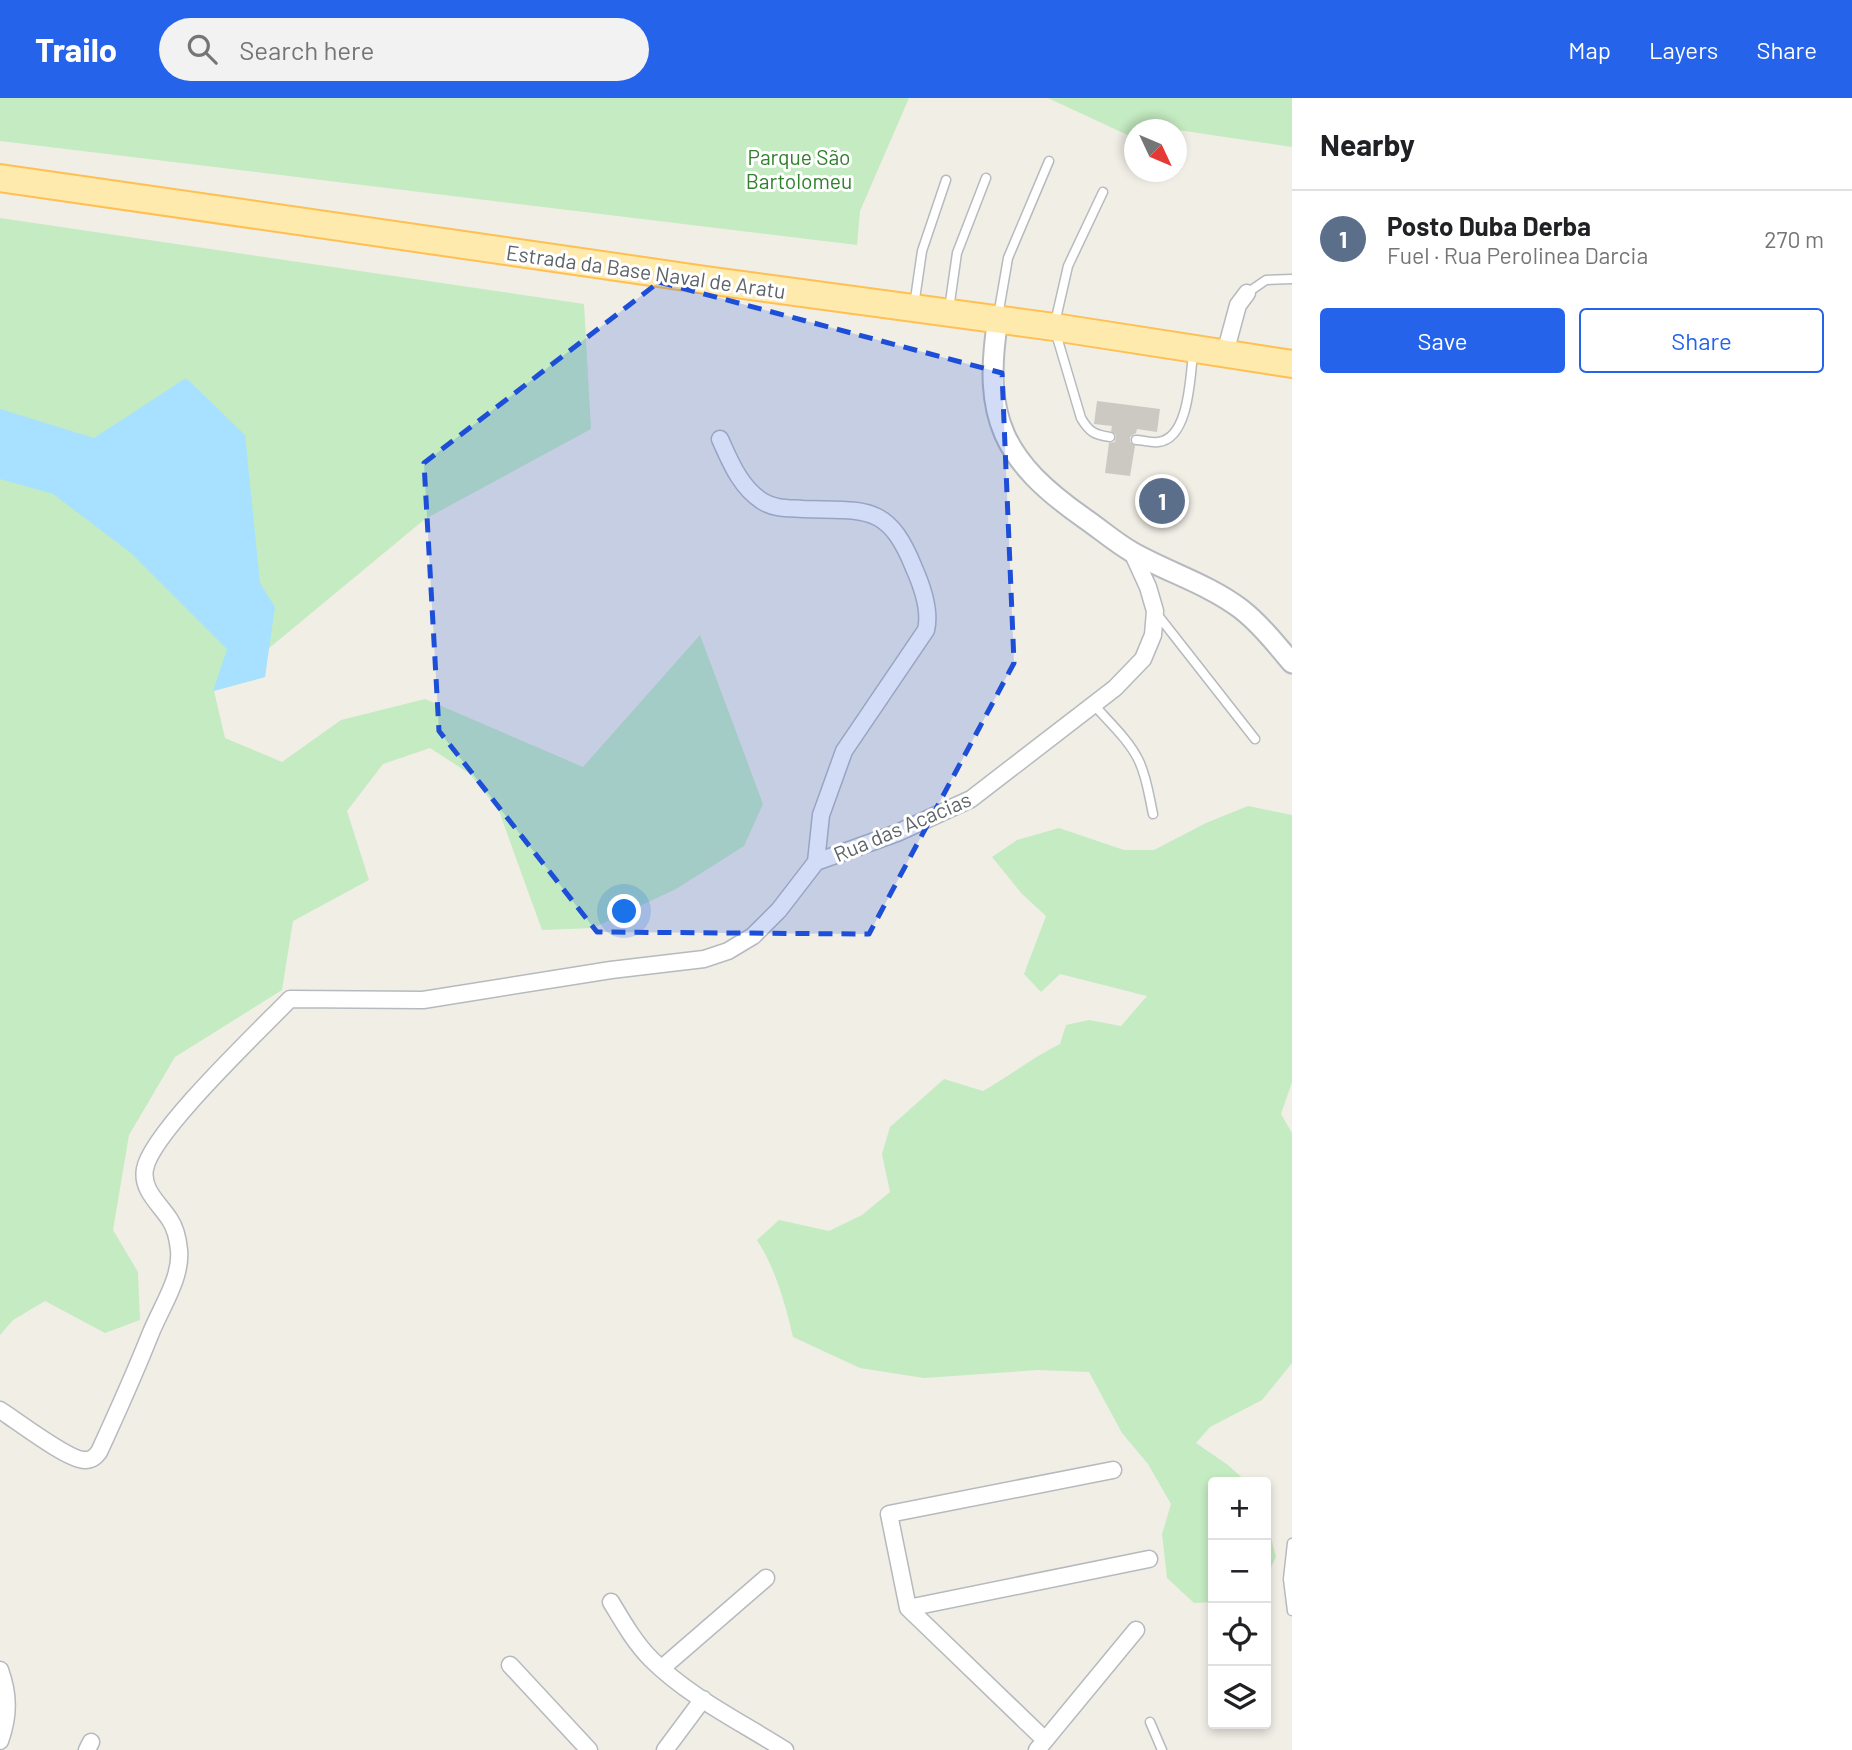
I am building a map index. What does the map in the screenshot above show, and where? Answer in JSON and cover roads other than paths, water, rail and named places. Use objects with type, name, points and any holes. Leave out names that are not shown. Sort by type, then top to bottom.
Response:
[{"type":"main road","name":"Estrada da Base Naval de Aratu","points":[[0,178],[1054,327],[1292,364]]},
{"type":"street","points":[[1225,353],[1238,305],[1247,293]]},
{"type":"street","points":[[998,319],[993,351],[994,395],[999,419],[1016,457],[1060,501],[1132,552],[1213,591],[1240,608],[1264,629],[1292,663]]},
{"type":"street","points":[[720,439],[738,476],[761,500],[782,508],[861,511],[884,519],[894,529],[909,555],[927,607],[929,621],[926,630],[844,751],[821,814],[816,862]]},
{"type":"street","name":"Rua das Acacias","points":[[0,1410],[71,1456],[86,1461],[99,1452],[180,1265],[176,1234],[171,1220],[152,1197],[145,1181],[145,1169],[152,1152],[198,1095],[290,999],[423,1000],[611,970],[704,959],[728,951],[753,936],[779,910],[816,862],[897,833],[971,799],[1115,688],[1143,659],[1153,635],[1155,611],[1148,587],[1132,552]]},
{"type":"street","points":[[1113,1470],[889,1514],[908,1608],[1041,1745],[1136,1630]]},
{"type":"street","points":[[908,1608],[1149,1559]]},
{"type":"street","points":[[662,1668],[765,1578]]},
{"type":"street","points":[[611,1602],[634,1638],[662,1668],[703,1699],[785,1750]]},
{"type":"street","points":[[510,1665],[589,1750]]},
{"type":"street","points":[[0,1670],[6,1686],[8,1705],[0,1741]]},
{"type":"street","points":[[665,1750],[703,1699]]},
{"type":"lane","points":[[998,319],[1008,258],[1049,161]]},
{"type":"lane","points":[[948,313],[957,253],[986,178]]},
{"type":"lane","points":[[914,309],[922,251],[946,180]]},
{"type":"lane","points":[[1104,192],[1068,266],[1054,327],[1081,418],[1095,435],[1110,437]]},
{"type":"lane","points":[[1247,293],[1266,280],[1292,279]]},
{"type":"lane","points":[[1136,440],[1159,442],[1171,437],[1179,429],[1184,418],[1194,348]]},
{"type":"lane","points":[[1155,611],[1255,739]]},
{"type":"lane","points":[[1094,705],[1138,760],[1146,778],[1153,814]]},
{"type":"lane","points":[[1292,1543],[1288,1579],[1292,1611]]},
{"type":"lane","points":[[1150,1721],[1162,1750]]},
{"type":"water","points":[[186,378],[245,435],[260,583],[275,607],[265,677],[213,691],[227,649],[131,553],[53,494],[0,479],[0,409],[94,438]]},
{"type":"place","name":"Posto Duba Derba","points":[[1162,501]]},
{"type":"park label","name":"Parque São Bartolomeu","points":[[799,168]]}]
